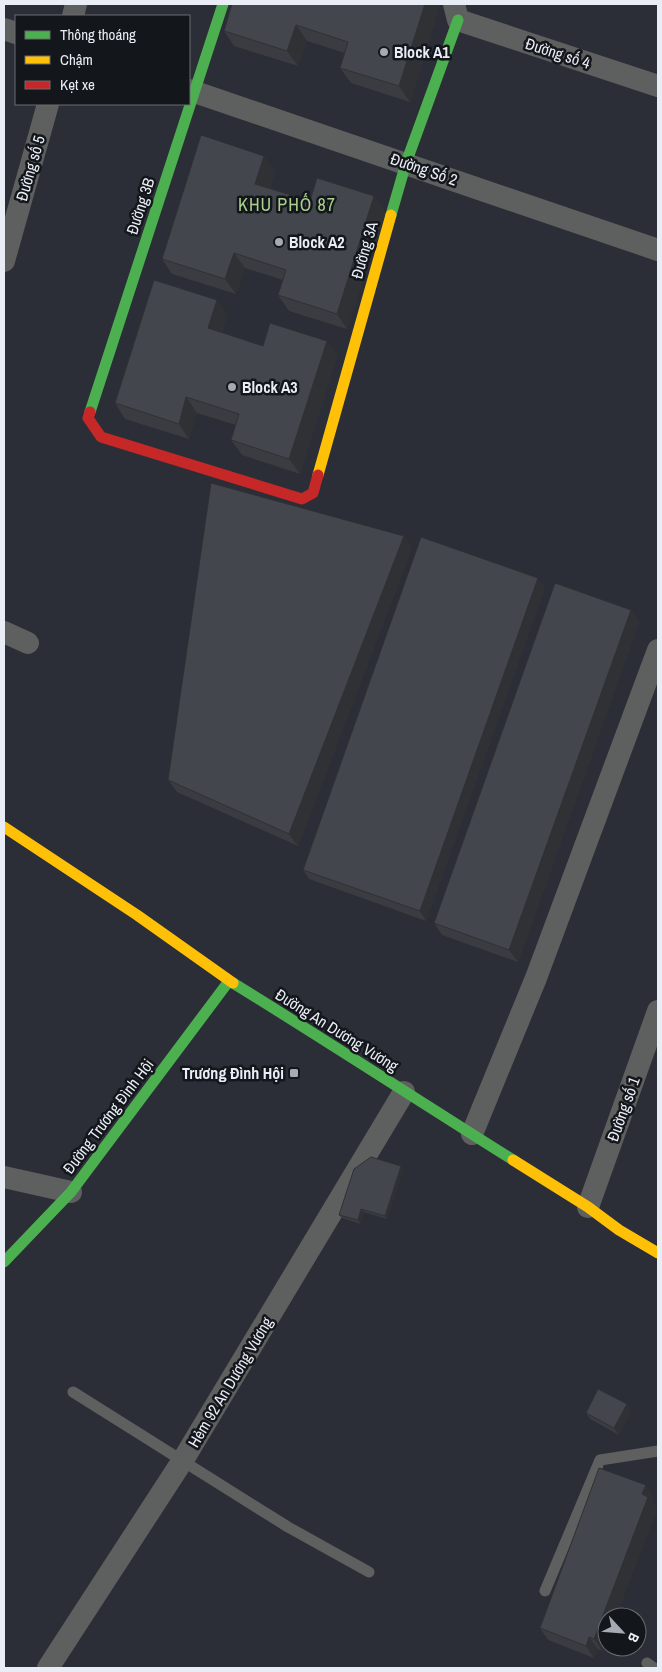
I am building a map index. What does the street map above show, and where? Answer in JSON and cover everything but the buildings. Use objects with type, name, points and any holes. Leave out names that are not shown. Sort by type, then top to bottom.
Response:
[{"type":"street","name":"Đường 3B","points":[[191,91],[223,4]]},
{"type":"street","name":"Đường số 4","points":[[456,12],[658,86]]},
{"type":"street","name":"Đường 3A","points":[[313,493],[406,163],[456,12]]},
{"type":"street","name":"Đường Số 2","points":[[191,91],[658,250]]},
{"type":"street","name":"Đường số 5","points":[[4,261],[13,190],[48,105]]},
{"type":"street","name":"Đường 3B","points":[[187,105],[88,418],[101,437],[302,499],[313,493]]},
{"type":"street","points":[[4,632],[28,643]]},
{"type":"street","points":[[472,1134],[536,978],[658,650]]},
{"type":"street","name":"Đường An Dương Vương","points":[[4,827],[137,915],[229,981],[337,1047],[404,1092],[588,1207],[619,1230],[658,1253]]},
{"type":"street","name":"Đường Trương Đình Hội","points":[[4,1262],[71,1192],[229,981]]},
{"type":"street","name":"Đường số 1","points":[[588,1207],[658,1011]]},
{"type":"street","name":"Hẻm 92 An Dương Vương","points":[[48,1668],[183,1460],[404,1092]]},
{"type":"street","points":[[4,1177],[71,1192]]},
{"type":"lane","points":[[73,1392],[288,1527],[369,1572]]},
{"type":"lane","points":[[545,1591],[600,1460],[658,1452]]},
{"type":"traffic: fast","points":[[90,412],[223,4]]},
{"type":"traffic: fast","points":[[391,215],[406,163],[458,20]]},
{"type":"traffic: fast","points":[[4,1262],[71,1192],[229,981]]},
{"type":"traffic: fast","points":[[233,983],[513,1160]]},
{"type":"traffic: slow","points":[[318,475],[391,215]]},
{"type":"traffic: slow","points":[[4,827],[137,915],[233,983]]},
{"type":"traffic: slow","points":[[513,1160],[588,1207],[619,1230],[658,1253]]},
{"type":"traffic: jam","points":[[90,412],[88,418],[101,437],[302,499],[313,493],[318,475]]},
{"type":"place","name":"Block A1","points":[[384,52]]},
{"type":"place","name":"Block A2","points":[[279,242]]},
{"type":"place","name":"Block A3","points":[[232,387]]},
{"type":"place","name":"Trương Đình Hội","points":[[294,1073]]},
{"type":"district","name":"KHU PHỐ 87","points":[[287,204]]}]
